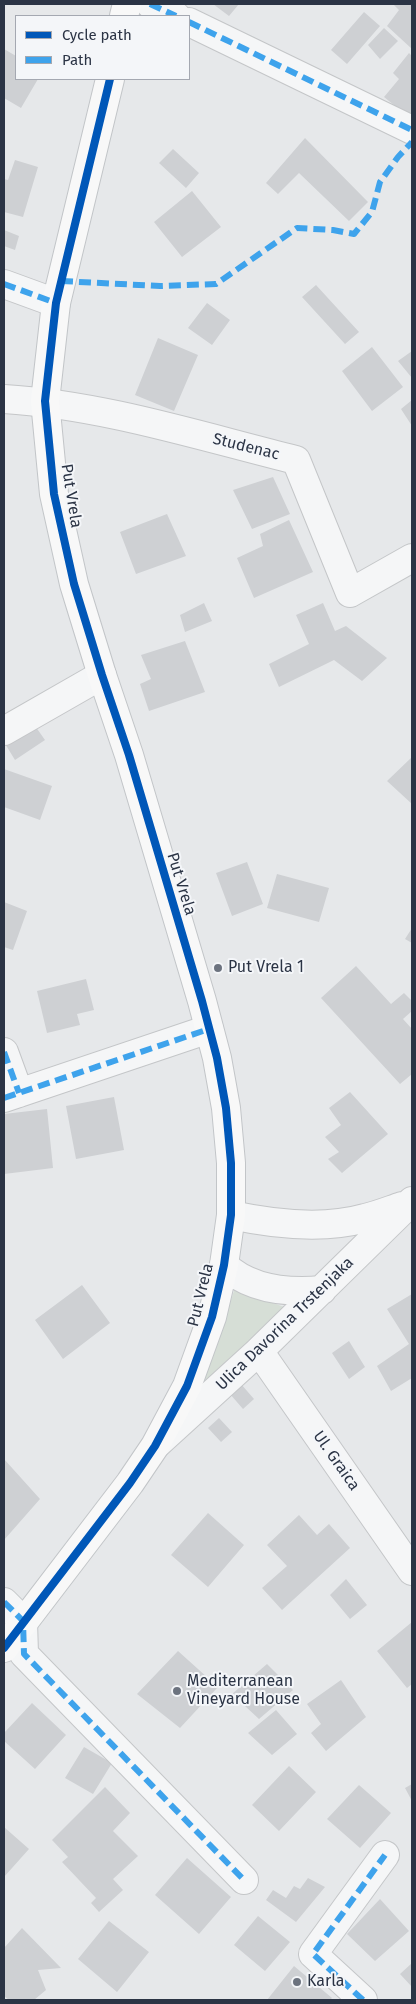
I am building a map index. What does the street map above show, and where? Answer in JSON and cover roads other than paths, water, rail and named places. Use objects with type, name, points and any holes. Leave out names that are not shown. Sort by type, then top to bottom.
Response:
[{"type":"main road","name":"Put Vrela","points":[[4,1648],[130,1484],[155,1446],[188,1386],[212,1317],[224,1265],[231,1215],[231,1163],[226,1108],[209,1029],[129,755],[74,584],[54,494],[45,401],[56,303],[110,80]]},
{"type":"street","points":[[150,4],[174,15]]},
{"type":"street","points":[[190,22],[412,130]]},
{"type":"street","points":[[4,284],[56,303]]},
{"type":"street","points":[[4,399],[45,401]]},
{"type":"street","name":"Studenac","points":[[45,401],[95,409],[296,460],[350,593],[412,558]]},
{"type":"street","points":[[4,731],[102,675]]},
{"type":"street","points":[[4,1052],[11,1095],[209,1029]]},
{"type":"street","points":[[231,1215],[259,1221],[326,1224],[364,1219],[411,1205]]},
{"type":"street","name":"Ulica Davorina Trstenjaka","points":[[155,1446],[259,1351],[411,1205]]},
{"type":"street","points":[[224,1265],[234,1275],[253,1284],[279,1290],[322,1290]]},
{"type":"street","name":"Ul. Graica","points":[[259,1351],[412,1570]]},
{"type":"street","points":[[4,1602],[23,1621],[24,1654],[244,1880]]},
{"type":"street","points":[[363,2000],[313,1954],[385,1855]]},
{"type":"place","name":"Put Vrela 1","points":[[218,968]]},
{"type":"place","name":"Mediterranean Vineyard House","points":[[177,1691]]},
{"type":"place","name":"Karla","points":[[297,1982]]}]
